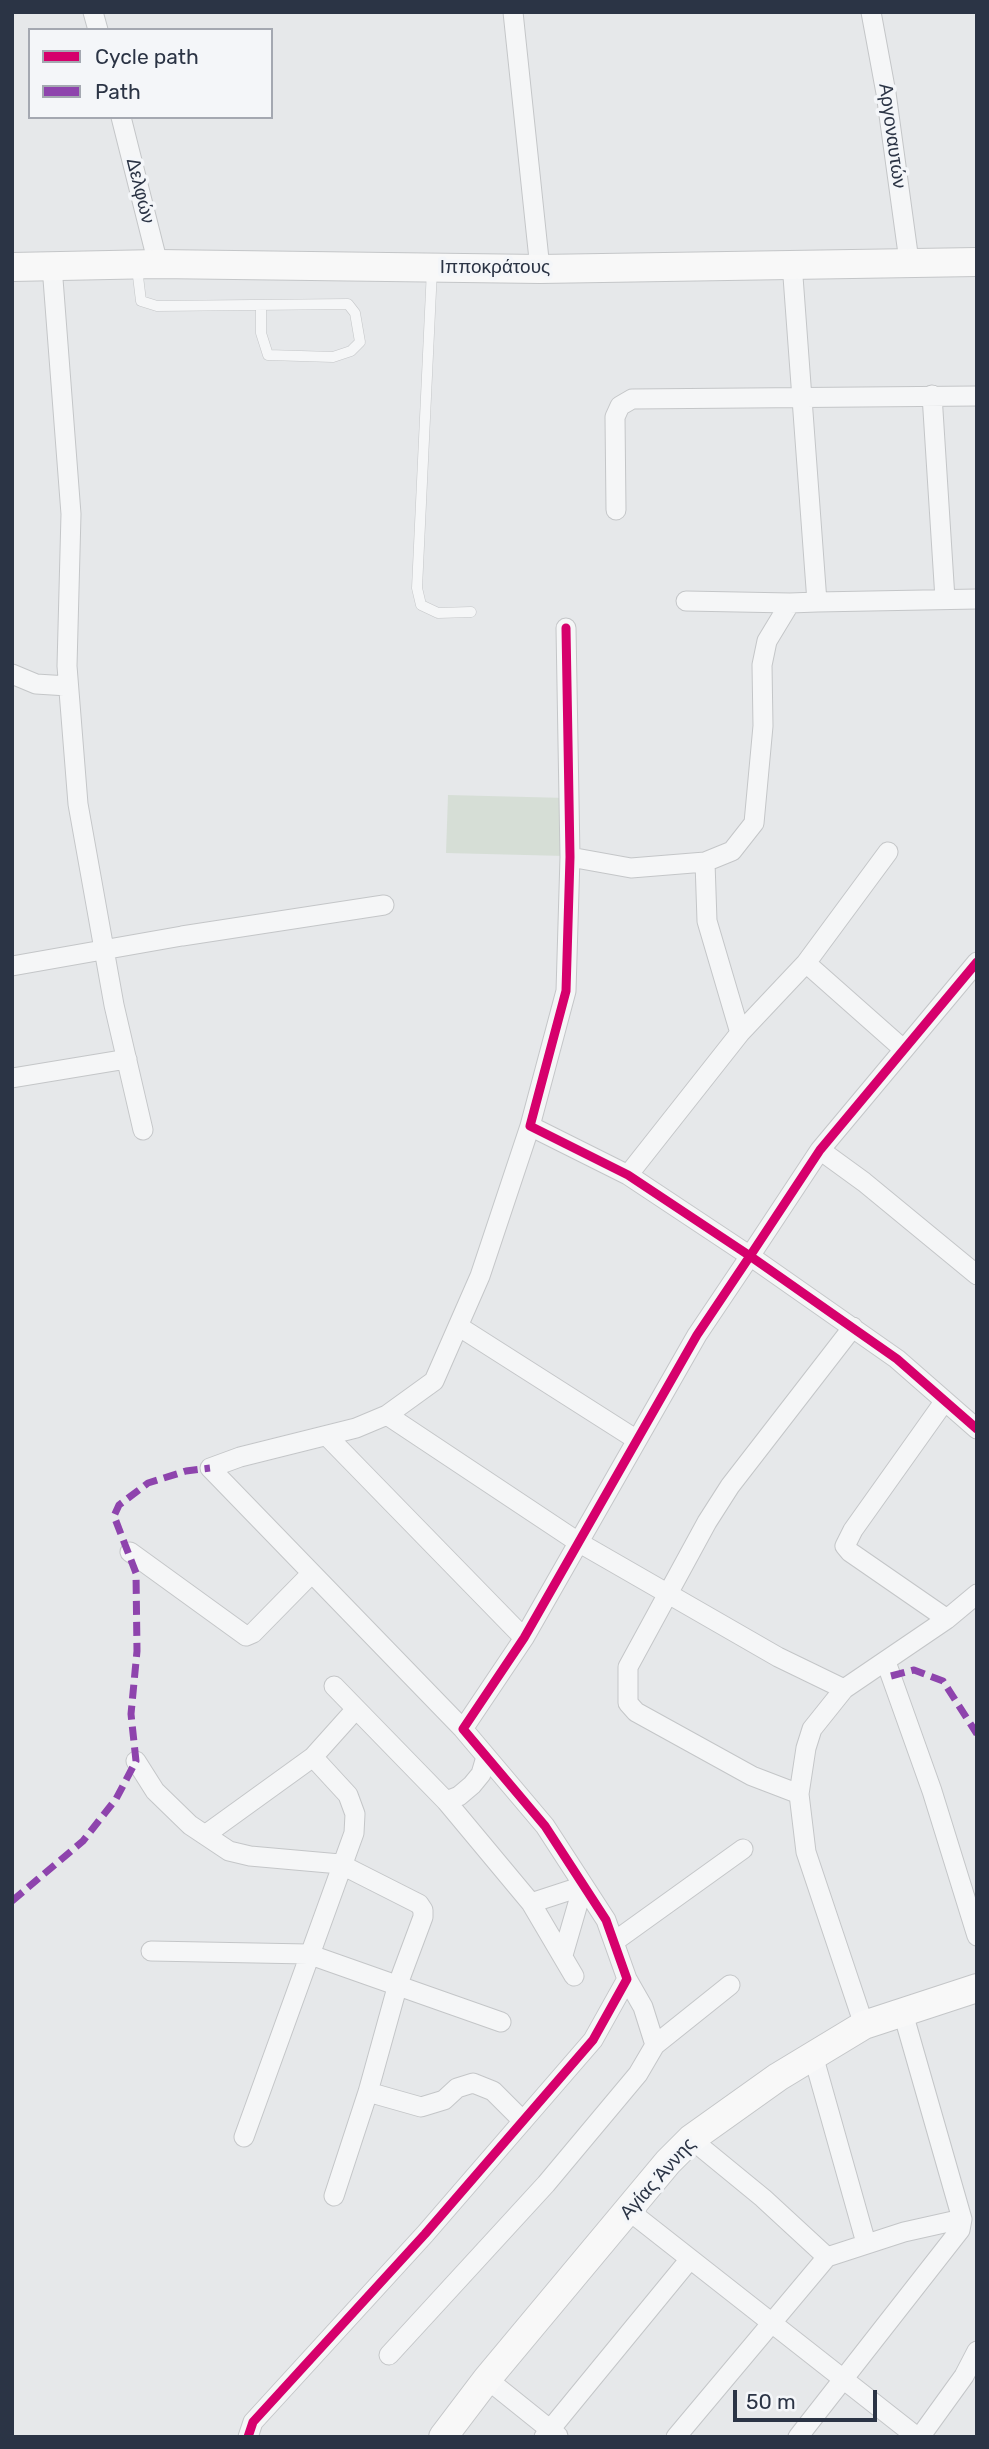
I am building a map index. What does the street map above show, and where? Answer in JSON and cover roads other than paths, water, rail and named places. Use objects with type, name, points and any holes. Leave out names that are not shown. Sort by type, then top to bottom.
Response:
[{"type":"main road","name":"Ιπποκράτους","points":[[12,267],[148,264],[540,269],[977,262]]},
{"type":"main road","name":"Αγίας Άννης","points":[[443,2437],[486,2379],[691,2139],[813,2055],[864,2025],[977,1988]]},
{"type":"street","points":[[513,12],[540,269]]},
{"type":"street","name":"Αργοναυτών","points":[[871,12],[886,93],[909,261]]},
{"type":"street","name":"Δελφών","points":[[121,119],[148,264]]},
{"type":"street","points":[[792,263],[817,602]]},
{"type":"street","points":[[52,266],[71,514],[68,686],[78,804],[143,1130]]},
{"type":"street","points":[[932,395],[945,599]]},
{"type":"street","points":[[616,510],[615,417],[624,402],[632,399],[977,396]]},
{"type":"street","points":[[686,601],[790,603],[977,599]]},
{"type":"street","points":[[570,857],[631,868],[705,862],[732,851],[754,823],[763,726],[762,665],[767,641],[790,603]]},
{"type":"street","points":[[566,628],[570,857],[566,990],[530,1126],[480,1276],[434,1381],[387,1415],[327,1436],[240,1457],[210,1468],[310,1575],[463,1729],[545,1826],[615,1941],[627,1979],[643,2007],[655,2045]]},
{"type":"street","points":[[12,674],[36,684],[68,686]]},
{"type":"street","points":[[628,1175],[740,1032],[806,963],[888,852]]},
{"type":"street","points":[[705,862],[707,921],[740,1032]]},
{"type":"street","points":[[12,966],[384,905]]},
{"type":"street","points":[[463,1729],[524,1638],[697,1335],[820,1150],[902,1048],[977,962]]},
{"type":"street","points":[[806,963],[902,1048]]},
{"type":"street","points":[[12,1078],[127,1059]]},
{"type":"street","points":[[530,1126],[628,1175],[750,1256],[897,1359],[977,1429]]},
{"type":"street","points":[[820,1150],[864,1182],[977,1275]]},
{"type":"street","points":[[458,1326],[637,1440]]},
{"type":"street","points":[[799,1794],[722,1761],[636,1712],[628,1703],[628,1667],[670,1595],[707,1522],[730,1486],[853,1327]]},
{"type":"street","points":[[944,1402],[853,1530],[845,1546],[947,1619]]},
{"type":"street","points":[[387,1415],[578,1542],[778,1657],[844,1689]]},
{"type":"street","points":[[327,1436],[524,1638]]},
{"type":"street","points":[[130,1552],[246,1636],[253,1633],[310,1575]]},
{"type":"street","points":[[864,2025],[806,1852],[799,1794],[812,1729],[844,1689],[947,1619],[977,1594]]},
{"type":"street","points":[[886,1662],[970,1888],[977,1936]]},
{"type":"street","points":[[334,1686],[446,1801],[531,1903],[574,1976]]},
{"type":"street","points":[[205,1835],[313,1757],[356,1709]]},
{"type":"street","points":[[244,2137],[340,1864],[354,1833],[353,1806],[334,1777],[313,1757]]},
{"type":"street","points":[[446,1801],[459,1796],[472,1785],[481,1773],[486,1757]]},
{"type":"street","points":[[136,1761],[155,1791],[205,1835],[229,1851],[250,1856],[340,1864],[419,1904],[423,1910],[423,1917],[398,1984],[369,2092],[334,2196]]},
{"type":"street","points":[[615,1941],[743,1849]]},
{"type":"street","points":[[531,1903],[583,1886]]},
{"type":"street","points":[[563,1955],[583,1886]]},
{"type":"street","points":[[151,1951],[308,1954],[500,2022]]},
{"type":"street","points":[[248,2437],[253,2422],[593,2040],[627,1979]]},
{"type":"street","points":[[389,2355],[546,2184],[638,2074],[655,2045],[730,1985]]},
{"type":"street","points":[[798,2437],[956,2239],[962,2219],[903,2014]]},
{"type":"street","points":[[813,2055],[866,2243]]},
{"type":"street","points":[[369,2092],[421,2107],[444,2100],[457,2088],[473,2083],[493,2091],[523,2121]]},
{"type":"street","points":[[691,2139],[763,2198],[827,2257]]},
{"type":"street","points":[[628,2210],[919,2437],[964,2376],[977,2351]]},
{"type":"street","points":[[676,2437],[827,2257],[866,2243],[962,2219]]},
{"type":"street","points":[[486,2379],[551,2434],[690,2259]]},
{"type":"lane","points":[[148,264],[136,285],[141,301],[157,306],[348,304],[355,313],[360,342],[351,351],[333,357],[268,355],[261,333],[261,305]]},
{"type":"lane","points":[[432,268],[417,588],[421,605],[438,613],[471,612]]}]
